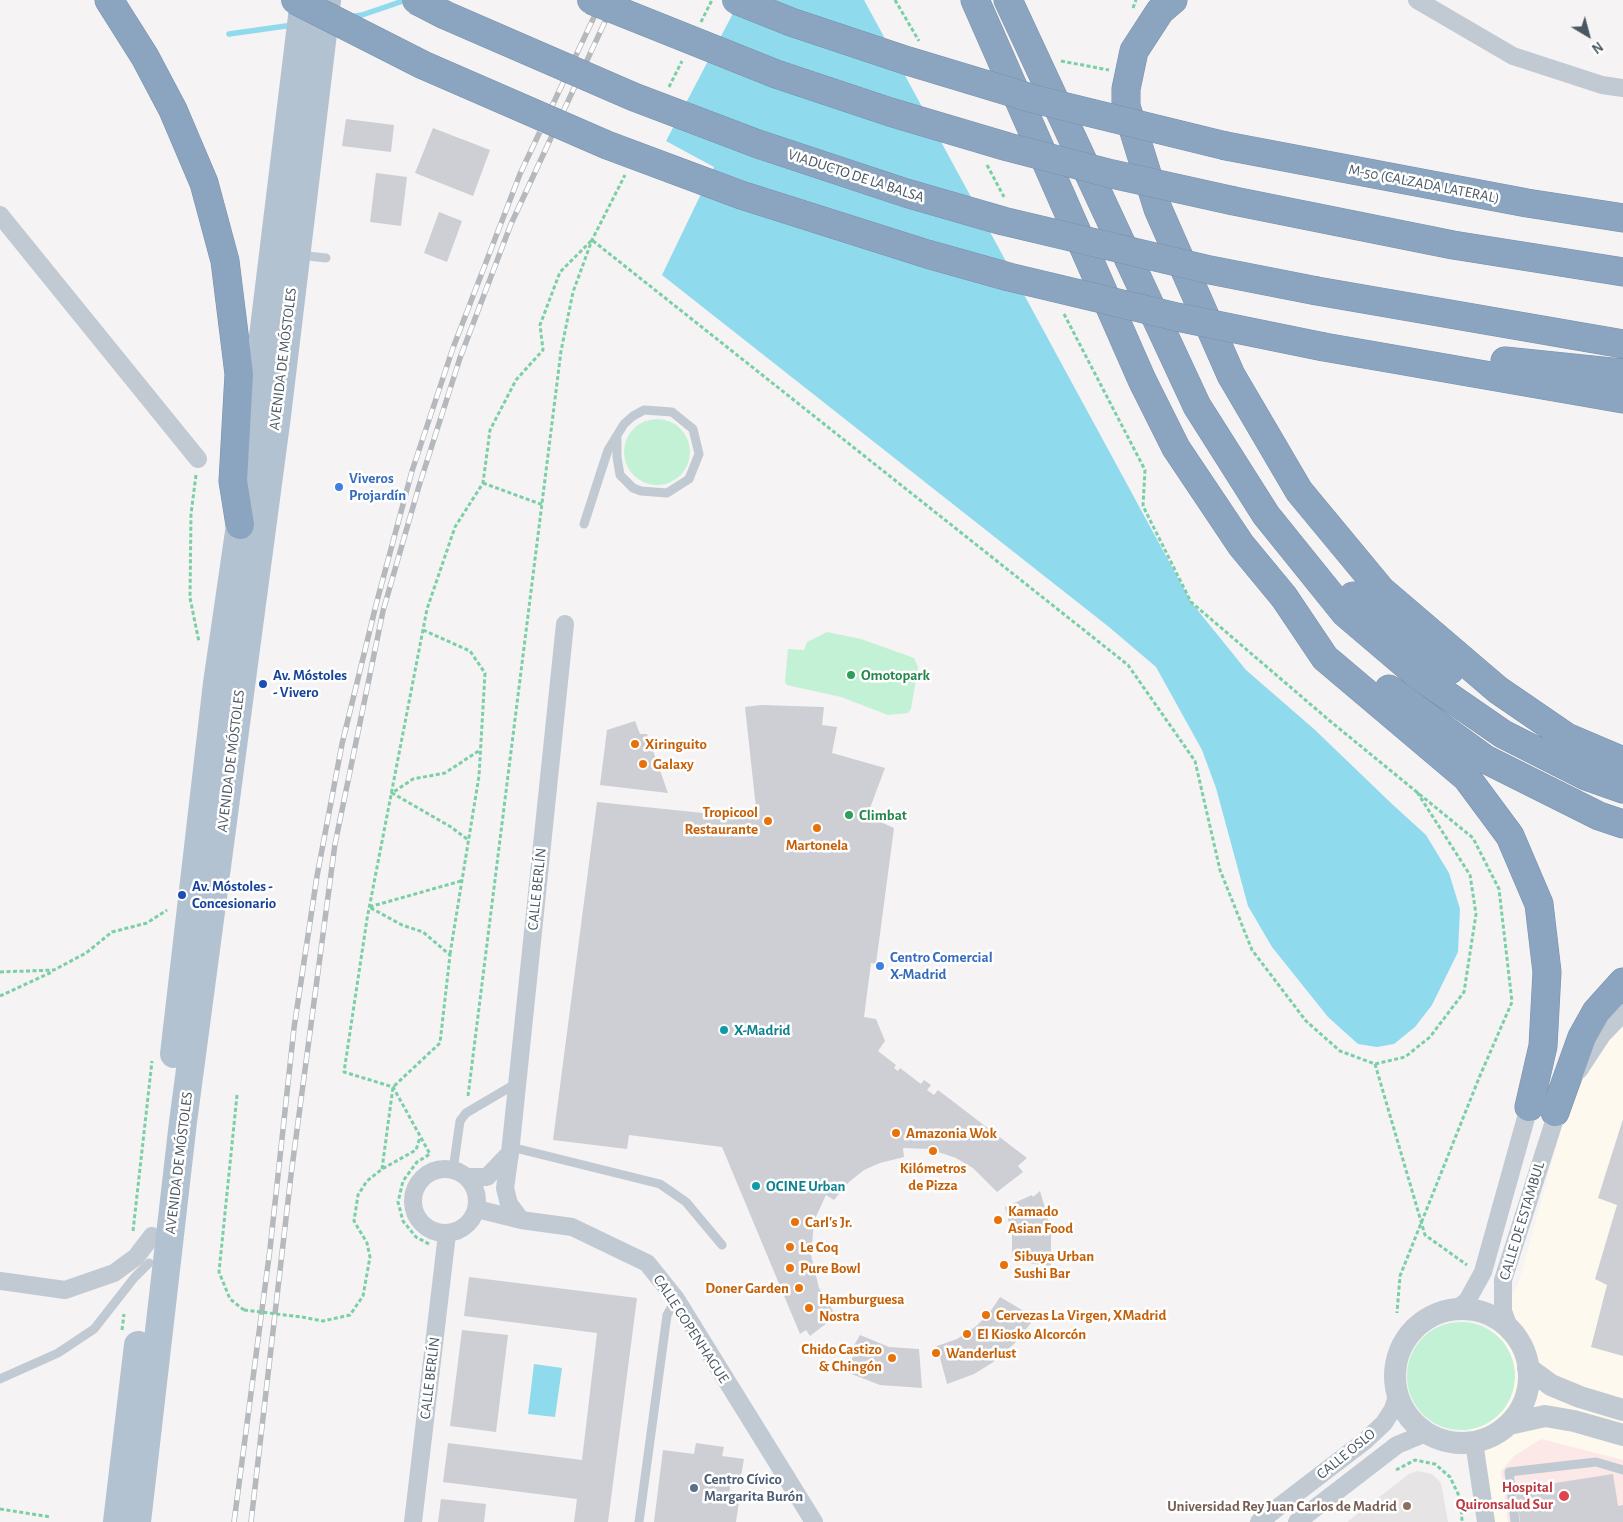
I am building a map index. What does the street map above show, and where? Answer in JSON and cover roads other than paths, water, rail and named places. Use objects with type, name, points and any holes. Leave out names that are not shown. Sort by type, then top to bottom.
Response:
[{"type":"highway","points":[[109,0],[174,110],[204,184],[225,261],[239,374],[233,481],[240,525]]},
{"type":"highway","name":"VIADUCTO DE LA BALSA","points":[[416,0],[445,15],[634,97],[758,144],[906,193],[1003,221],[1210,270],[1317,291],[1623,344]]},
{"type":"highway","points":[[591,0],[776,74],[890,112],[1093,169],[1234,201],[1454,245],[1623,272]]},
{"type":"highway","name":"M-50 (CALZADA LATERAL)","points":[[736,0],[791,22],[1034,99],[1226,146],[1527,203],[1623,218]]},
{"type":"highway","points":[[975,0],[1142,380],[1176,448],[1241,545],[1284,598],[1326,658],[1467,778],[1510,836],[1539,904],[1547,972],[1543,1046],[1529,1107]]},
{"type":"highway","points":[[1008,0],[1197,406],[1266,515],[1345,613],[1419,676],[1503,734],[1586,776],[1623,789]]},
{"type":"highway","points":[[1173,0],[1160,11],[1134,51],[1126,88],[1126,106],[1158,209],[1231,375],[1299,491],[1381,590],[1498,690],[1571,740]]},
{"type":"highway","points":[[311,13],[440,73],[607,145],[741,195],[927,254],[1009,278],[1177,317],[1324,347],[1623,399]]},
{"type":"highway","points":[[1364,354],[1445,356],[1623,373]]},
{"type":"highway","points":[[1266,515],[1362,605],[1489,700],[1571,740],[1623,760]]},
{"type":"highway","points":[[1284,598],[1341,651],[1405,702],[1485,759],[1598,816],[1623,824]]},
{"type":"highway","points":[[1555,1112],[1582,1037],[1596,1012],[1623,982]]},
{"type":"main road","name":"AVENIDA DE MÓSTOLES","points":[[116,1522],[151,1249],[217,682],[311,13]]},
{"type":"main road","name":"AVENIDA DE MÓSTOLES","points":[[137,1522],[183,1122],[296,255],[311,13]]},
{"type":"street","points":[[1417,0],[1513,56],[1602,85],[1623,88]]},
{"type":"street","points":[[0,215],[198,459]]},
{"type":"street","name":"CALLE BERLÍN","points":[[520,1220],[509,1204],[505,1188],[565,624]]},
{"type":"street","name":"CALLE DE ESTAMBUL","points":[[1510,1330],[1503,1311],[1503,1280],[1555,1112],[1568,1087],[1602,1035],[1623,1012]]},
{"type":"street","name":"CALLE DE ESTAMBUL","points":[[1455,1310],[1467,1301],[1483,1272],[1529,1107]]},
{"type":"street","points":[[460,1173],[476,1191],[477,1209],[466,1226],[457,1232],[447,1234],[426,1228],[417,1215],[413,1200],[421,1180],[430,1173],[440,1170],[487,1177],[510,1150]]},
{"type":"street","name":"CALLE COPENHAGUE","points":[[477,1209],[520,1220],[572,1227],[647,1263],[676,1300],[814,1522]]},
{"type":"street","name":"CALLE BERLÍN","points":[[412,1522],[447,1234]]},
{"type":"street","name":"AVENIDA DE MÓSTOLES","points":[[0,1281],[65,1290],[114,1273],[151,1249]]},
{"type":"street","points":[[1455,1310],[1475,1311],[1494,1318],[1510,1330],[1522,1347],[1528,1368],[1525,1398],[1508,1424],[1492,1435],[1474,1442],[1458,1443],[1441,1440],[1426,1433],[1414,1423],[1404,1410],[1398,1396],[1395,1376],[1398,1357],[1406,1339],[1419,1324],[1436,1314],[1455,1310]]},
{"type":"street","points":[[1528,1368],[1551,1385],[1580,1397],[1623,1410]]},
{"type":"street","name":"CALLE OSLO","points":[[1260,1522],[1366,1440],[1384,1422],[1393,1409],[1398,1396]]},
{"type":"street","points":[[1508,1424],[1546,1416],[1574,1421],[1623,1435]]},
{"type":"street","name":"CALLE OSLO","points":[[1297,1522],[1396,1445],[1426,1433]]},
{"type":"street","points":[[1474,1442],[1486,1522]]},
{"type":"lane","points":[[296,255],[326,258]]},
{"type":"lane","points":[[584,524],[608,450],[624,424],[644,410],[672,412],[693,429],[699,454],[689,479],[667,493],[641,491],[633,488],[620,474],[616,457],[617,438]]},
{"type":"lane","points":[[460,1173],[460,1121],[466,1113],[517,1083]]},
{"type":"lane","points":[[510,1150],[660,1184],[686,1202],[722,1245]]},
{"type":"lane","points":[[0,1379],[58,1353],[94,1329],[134,1278],[151,1249]]},
{"type":"lane","points":[[639,1522],[667,1315],[676,1300]]},
{"type":"lane","points":[[1515,1522],[1509,1472],[1596,1462],[1623,1470]]},
{"type":"water","points":[[740,0],[864,0],[1191,602],[1246,670],[1314,729],[1426,835],[1449,873],[1460,909],[1458,952],[1432,1005],[1415,1027],[1394,1044],[1377,1047],[1358,1044],[1328,1017],[1272,947],[1248,906],[1216,788],[1202,750],[1156,667],[1109,627],[662,275],[714,167],[666,141]]},
{"type":"water","points":[[534,1364],[562,1368],[555,1417],[528,1414]]},
{"type":"waterway","points":[[350,17],[362,15],[406,0]]},
{"type":"waterway","points":[[229,34],[293,25]]},
{"type":"railway","points":[[234,1522],[270,1249],[294,1028],[317,876],[342,744],[377,601],[412,471],[453,348],[520,174],[602,0]]},
{"type":"railway","points":[[251,1522],[291,1175],[335,844],[383,611],[419,486],[460,358],[511,224],[615,0]]},
{"type":"place","name":"Viveros Projardín","points":[[339,487]]},
{"type":"place","name":"Omotopark","points":[[851,675]]},
{"type":"place","name":"Av. Móstoles - Vivero","points":[[263,684]]},
{"type":"place","name":"Xiringuito","points":[[635,744]]},
{"type":"place","name":"Galaxy","points":[[643,764]]},
{"type":"place","name":"Climbat","points":[[849,815]]},
{"type":"place","name":"Tropicool Restaurante","points":[[768,821]]},
{"type":"place","name":"Martonela","points":[[817,828]]},
{"type":"place","name":"Av. Móstoles - Concesionario","points":[[182,895]]},
{"type":"place","name":"Centro Comercial X-Madrid","points":[[880,966]]},
{"type":"place","name":"X-Madrid","points":[[724,1030]]},
{"type":"place","name":"Amazonia Wok","points":[[896,1133]]},
{"type":"place","name":"Kilómetros de Pizza","points":[[933,1151]]},
{"type":"place","name":"OCINE Urban","points":[[756,1186]]},
{"type":"place","name":"Kamado Asian Food","points":[[998,1220]]},
{"type":"place","name":"Carl's Jr.","points":[[795,1222]]},
{"type":"place","name":"Le Coq","points":[[790,1247]]},
{"type":"place","name":"Sibuya Urban Sushi Bar","points":[[1004,1265]]},
{"type":"place","name":"Pure Bowl","points":[[790,1268]]},
{"type":"place","name":"Doner Garden","points":[[799,1288]]},
{"type":"place","name":"Hamburguesa Nostra","points":[[809,1308]]},
{"type":"place","name":"Cervezas La Virgen, XMadrid","points":[[986,1315]]},
{"type":"place","name":"El Kiosko Alcorcón","points":[[967,1334]]},
{"type":"place","name":"Wanderlust","points":[[936,1353]]},
{"type":"place","name":"Chido Castizo & Chingón","points":[[892,1358]]},
{"type":"place","name":"Centro Cívico Margarita Burón","points":[[694,1488]]},
{"type":"place","name":"Hospital Quironsalud Sur","points":[[1564,1496]]},
{"type":"place","name":"Universidad Rey Juan Carlos de Madrid","points":[[1407,1506]]}]
